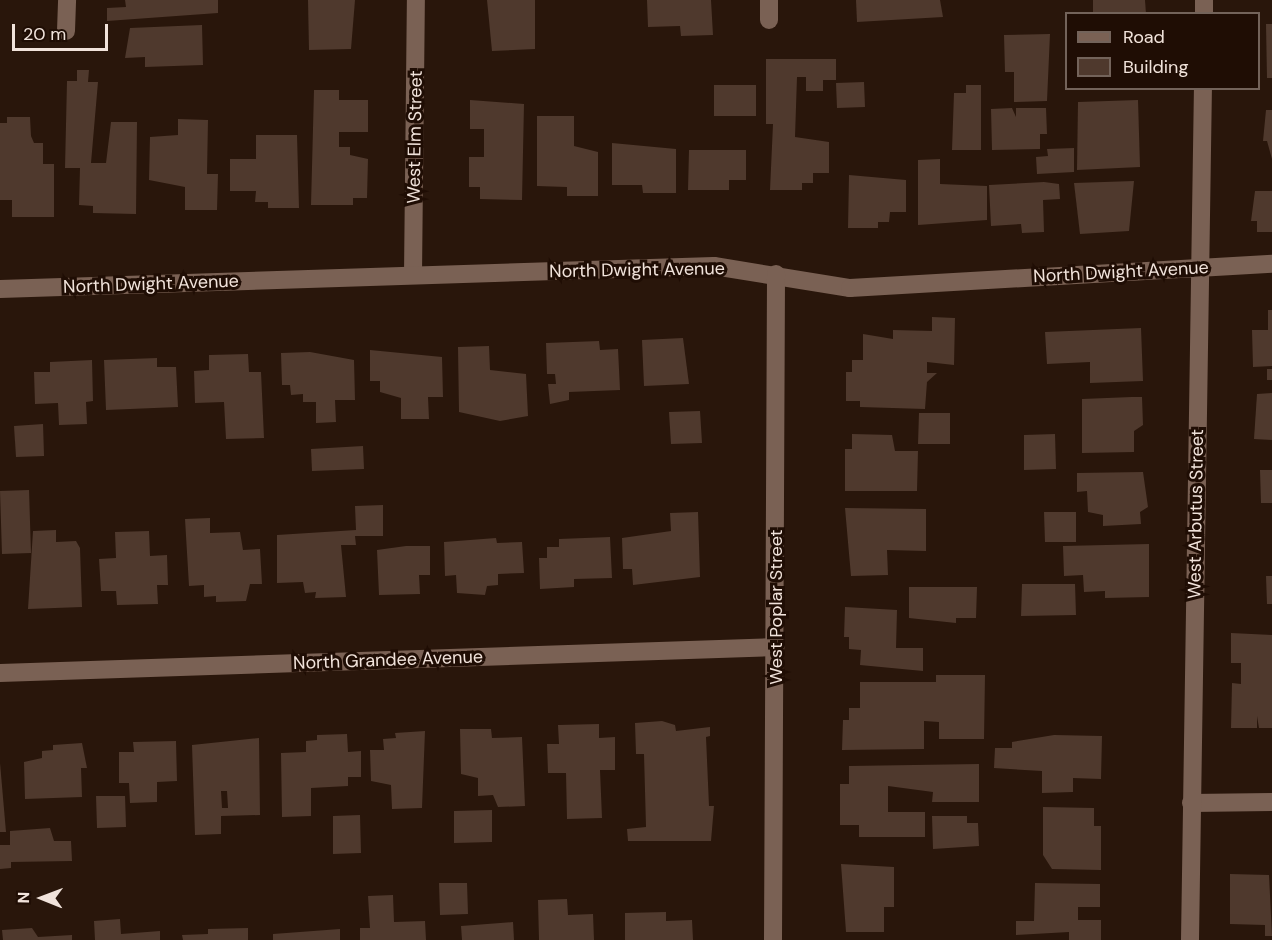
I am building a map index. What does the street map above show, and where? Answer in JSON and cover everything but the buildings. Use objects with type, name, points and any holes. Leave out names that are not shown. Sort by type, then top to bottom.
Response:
[{"type":"street","points":[[66,31],[67,0]]},
{"type":"street","name":"West Elm Street","points":[[413,275],[416,0]]},
{"type":"street","points":[[769,0],[769,20]]},
{"type":"street","name":"West Arbutus Street","points":[[1190,940],[1203,90]]},
{"type":"street","name":"North Dwight Avenue","points":[[0,289],[714,266],[776,274],[850,288],[1272,264]]},
{"type":"street","name":"West Poplar Street","points":[[773,940],[776,274]]},
{"type":"street","name":"North Grandee Avenue","points":[[0,673],[776,647]]},
{"type":"street","points":[[1191,803],[1272,802]]}]
